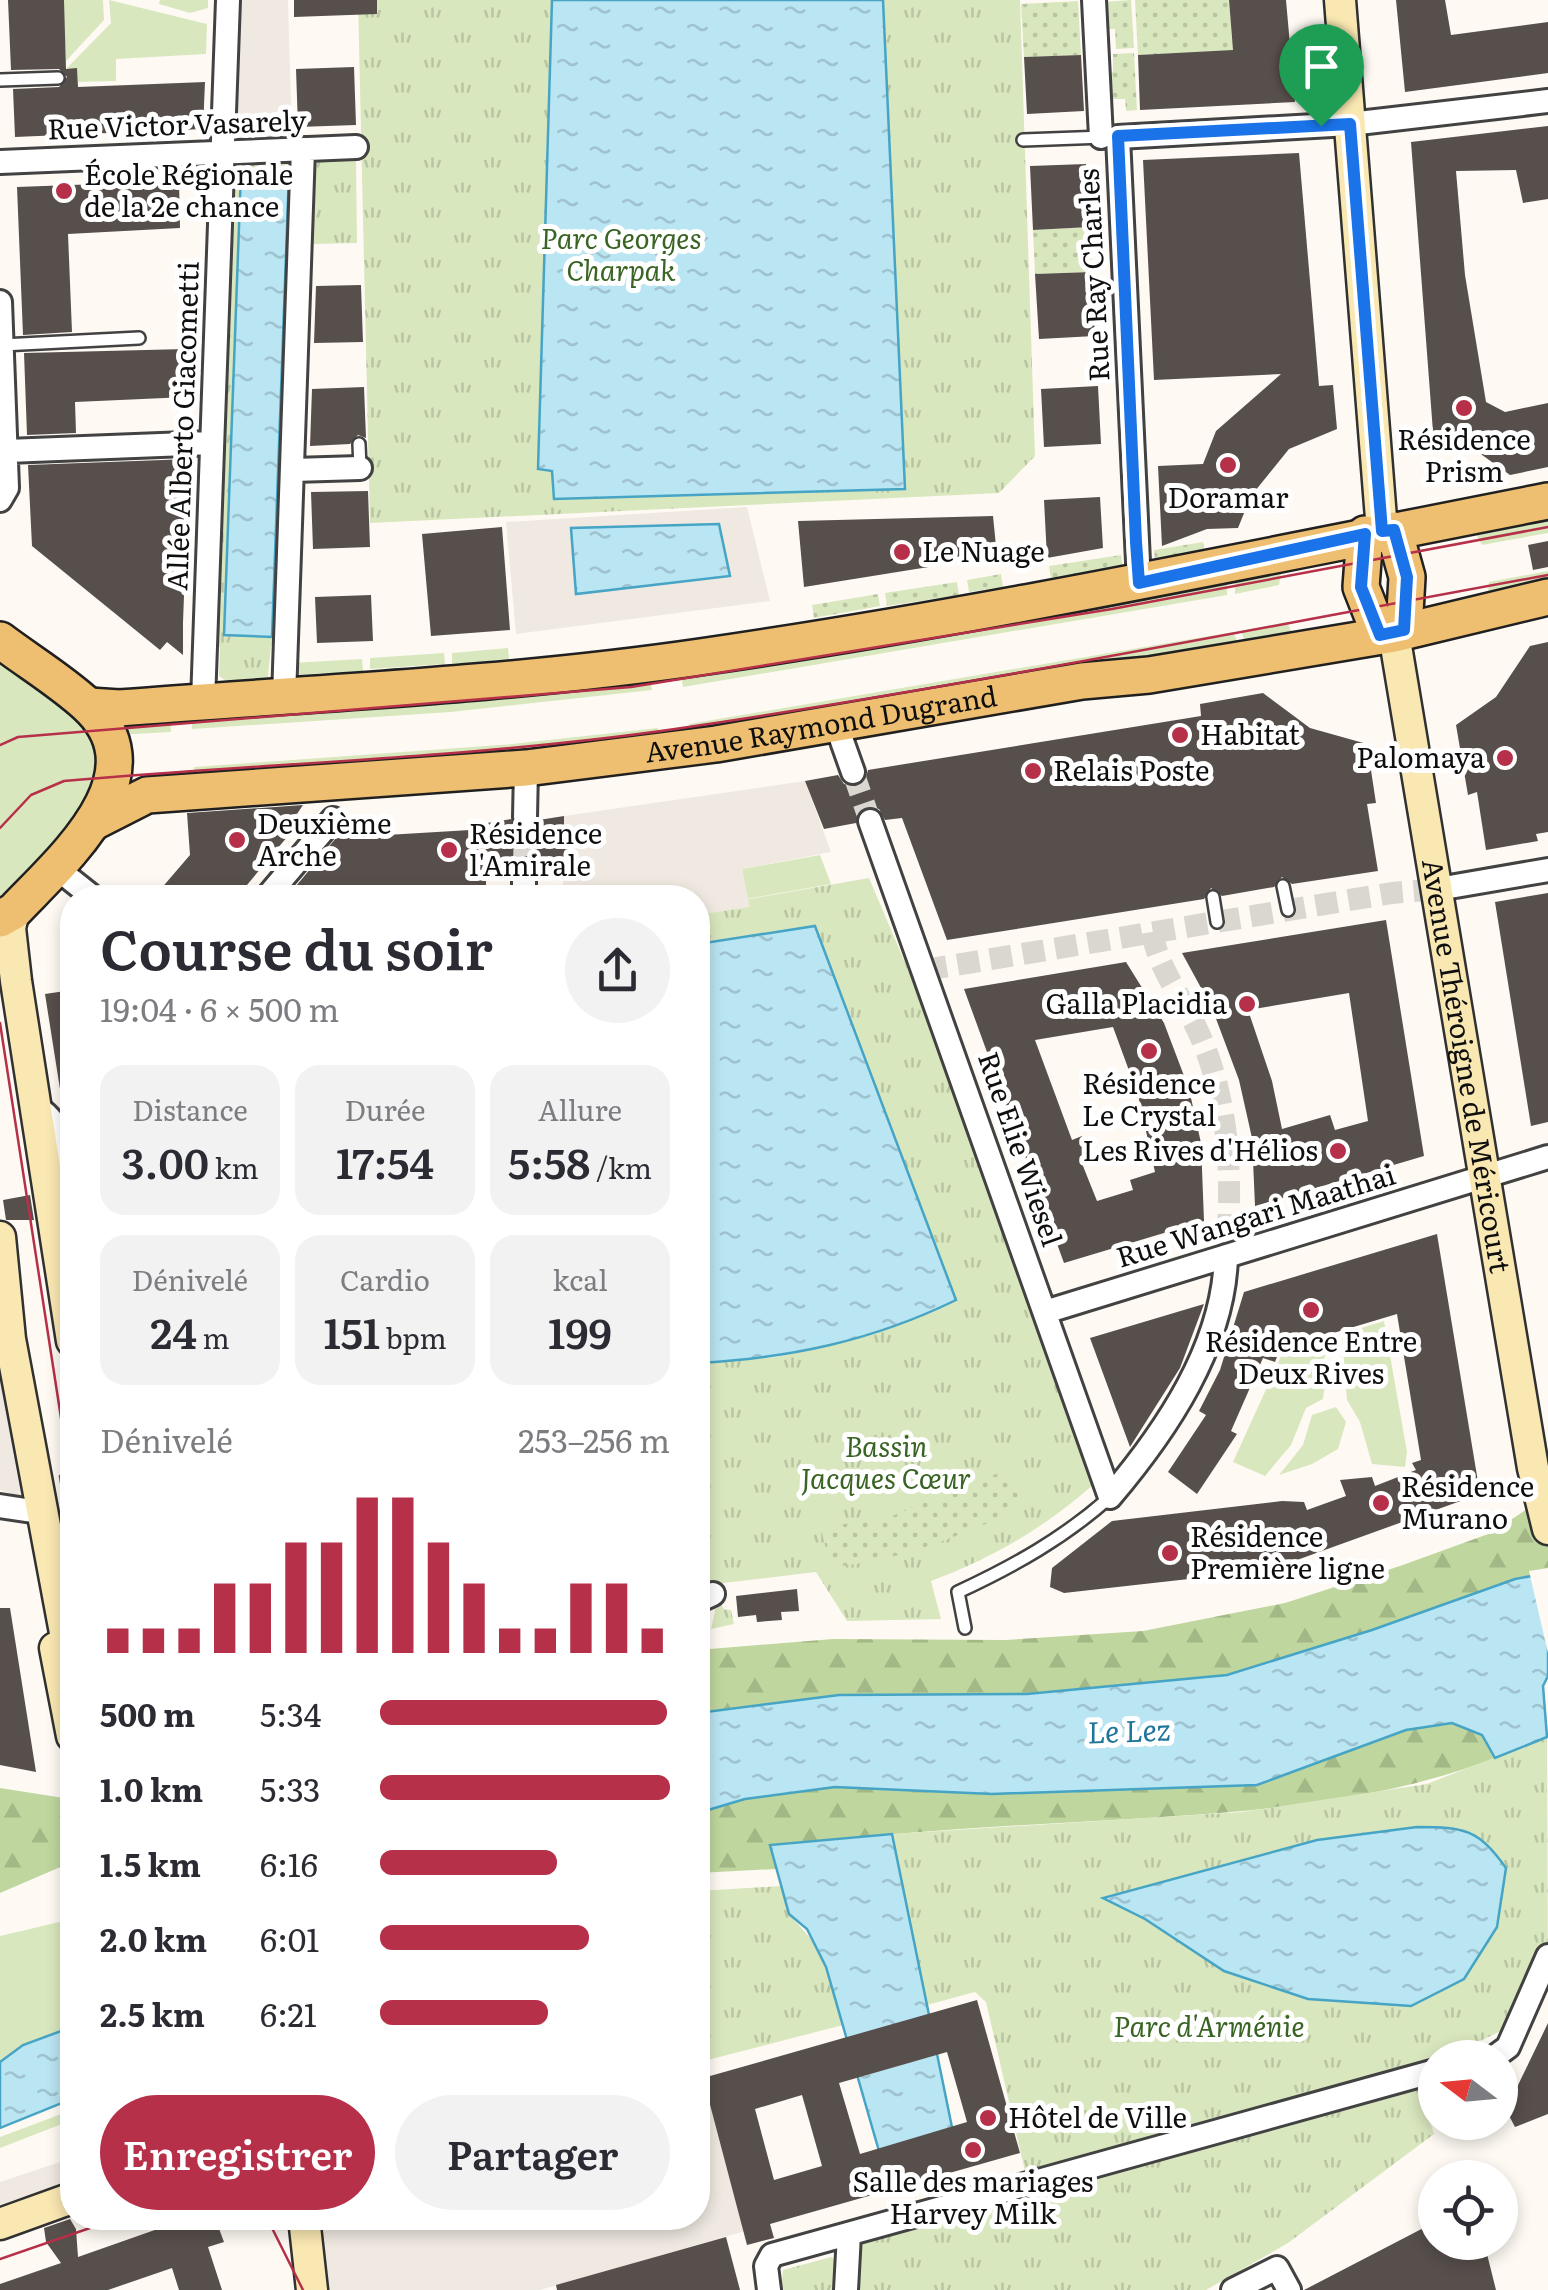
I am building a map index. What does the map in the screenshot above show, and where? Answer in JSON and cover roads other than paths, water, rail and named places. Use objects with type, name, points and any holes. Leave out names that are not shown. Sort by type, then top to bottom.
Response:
[{"type":"main road","points":[[89,706],[474,683],[702,657],[1139,583],[1380,531],[1548,501]]},
{"type":"main road","points":[[1380,531],[1407,577],[1393,633]]},
{"type":"main road","name":"Avenue Raymond Dugrand","points":[[92,823],[147,795],[526,768],[716,744],[1393,633],[1548,597]]},
{"type":"main road","points":[[0,640],[89,706],[114,755],[116,776],[92,823],[55,868],[7,915]]},
{"type":"street","name":"Allée Alberto Giacometti","points":[[203,702],[228,0]]},
{"type":"street","points":[[1094,0],[1110,137]]},
{"type":"street","points":[[1340,0],[1380,531]]},
{"type":"street","name":"Rue Ray Charles","points":[[1139,583],[1110,137],[1350,124],[1548,101]]},
{"type":"street","name":"Rue Victor Vasarely","points":[[0,162],[356,147]]},
{"type":"street","points":[[284,696],[303,150]]},
{"type":"street","points":[[0,302],[7,451],[7,488],[0,500]]},
{"type":"street","points":[[7,451],[212,443]]},
{"type":"street","points":[[293,470],[360,456]]},
{"type":"street","name":"Avenue Théroigne de Méricourt","points":[[1393,633],[1548,1529]]},
{"type":"street","points":[[836,724],[854,772]]},
{"type":"street","points":[[526,768],[526,817]]},
{"type":"street","points":[[277,885],[333,819]]},
{"type":"street","name":"Rue Elie Wiesel","points":[[870,821],[1110,1497]]},
{"type":"street","points":[[55,868],[77,885]]},
{"type":"street","points":[[524,870],[524,885]]},
{"type":"street","points":[[1438,889],[1548,870]]},
{"type":"street","points":[[7,915],[60,1261]]},
{"type":"street","points":[[37,1107],[60,1124]]},
{"type":"street","name":"Rue Wangari Maathai","points":[[1044,1312],[1548,1157]]},
{"type":"street","points":[[0,1237],[4,1306],[39,1512],[60,1603]]},
{"type":"street","points":[[1110,1497],[1142,1459],[1200,1361],[1226,1280],[1226,1256]]},
{"type":"street","points":[[0,1506],[39,1512]]},
{"type":"street","points":[[39,1512],[35,1533],[60,1670]]},
{"type":"street","points":[[1511,2040],[1548,1956]]},
{"type":"street","points":[[769,2290],[766,2266],[772,2255],[1418,2076]]},
{"type":"street","points":[[0,2224],[60,2202]]},
{"type":"street","points":[[307,2230],[312,2290]]},
{"type":"street","points":[[846,2290],[849,2234]]},
{"type":"street","points":[[1233,2290],[1277,2268],[1288,2290]]},
{"type":"lane","points":[[0,80],[58,78]]},
{"type":"lane","points":[[1023,140],[1110,137]]},
{"type":"lane","points":[[2,345],[139,338]]},
{"type":"lane","points":[[1283,886],[1288,910]]},
{"type":"lane","points":[[1213,897],[1217,922]]},
{"type":"lane","points":[[965,1628],[958,1592],[1025,1560],[1077,1527],[1110,1497]]},
{"type":"water","points":[[552,0],[883,0],[905,489],[554,499],[552,471],[538,469]]},
{"type":"water","points":[[241,172],[289,173],[272,637],[224,635]]},
{"type":"water","points":[[719,524],[730,576],[576,594],[571,528]]},
{"type":"water","name":"Bassin Jacques Cœur","points":[[815,926],[956,1300],[862,1337],[798,1352],[710,1362],[710,942]]},
{"type":"water","name":"Le Lez","points":[[1548,1573],[1548,1676],[1543,1686],[1547,1737],[1495,1758],[1482,1735],[1452,1723],[1406,1730],[1257,1785],[992,1794],[835,1787],[745,1799],[710,1809],[710,1711],[839,1695],[1027,1694],[1227,1675],[1372,1630],[1515,1579]]},
{"type":"water","points":[[1417,1827],[1469,1833],[1487,1845],[1506,1868],[1497,1927],[1464,1979],[1411,2006],[1308,1999],[1224,1971],[1145,1919],[1103,1898],[1317,1840]]},
{"type":"water","points":[[892,1834],[954,2137],[881,2158],[826,1967],[807,1929],[789,1914],[770,1845]]},
{"type":"water","points":[[60,2031],[60,2104],[0,2128],[0,2062],[23,2045]]},
{"type":"tunnel","points":[[853,772],[870,821]]},
{"type":"tunnel","points":[[524,870],[525,817]]},
{"type":"tunnel","points":[[925,970],[1392,893],[1438,889]]},
{"type":"tunnel","points":[[1152,932],[1165,970],[1208,1056],[1223,1112],[1229,1169],[1226,1256]]},
{"type":"tram line","points":[[0,745],[18,737],[631,687],[1112,609],[1548,527]]},
{"type":"tram line","points":[[0,828],[31,795],[64,781],[447,753],[675,729],[1004,675],[1548,575]]},
{"type":"tram line","points":[[0,1023],[60,1411]]},
{"type":"tram line","points":[[0,2259],[84,2230]]},
{"type":"tram line","points":[[273,2230],[303,2290]]},
{"type":"place","name":"École Régionale de la 2e chance","points":[[64,191]]},
{"type":"place","name":"Résidence Prism","points":[[1464,408]]},
{"type":"place","name":"Doramar","points":[[1228,465]]},
{"type":"place","name":"Le Nuage","points":[[902,552]]},
{"type":"place","name":"Habitat","points":[[1180,735]]},
{"type":"place","name":"Palomaya","points":[[1505,758]]},
{"type":"place","name":"Relais Poste","points":[[1033,771]]},
{"type":"place","name":"Deuxième Arche","points":[[237,840]]},
{"type":"place","name":"Résidence l'Amirale","points":[[449,850]]},
{"type":"place","name":"Galla Placidia","points":[[1247,1004]]},
{"type":"place","name":"Résidence Le Crystal","points":[[1149,1051]]},
{"type":"place","name":"Les Rives d'Hélios","points":[[1338,1151]]},
{"type":"place","name":"Résidence Entre Deux Rives","points":[[1311,1310]]},
{"type":"place","name":"Résidence Murano","points":[[1381,1503]]},
{"type":"place","name":"Résidence Première ligne","points":[[1170,1553]]},
{"type":"place","name":"Hôtel de Ville","points":[[988,2118]]},
{"type":"place","name":"Salle des mariages Harvey Milk","points":[[973,2150]]},
{"type":"park label","name":"Parc Georges Charpak","points":[[621,255]]},
{"type":"park label","name":"Parc d'Arménie","points":[[1209,2027]]}]
